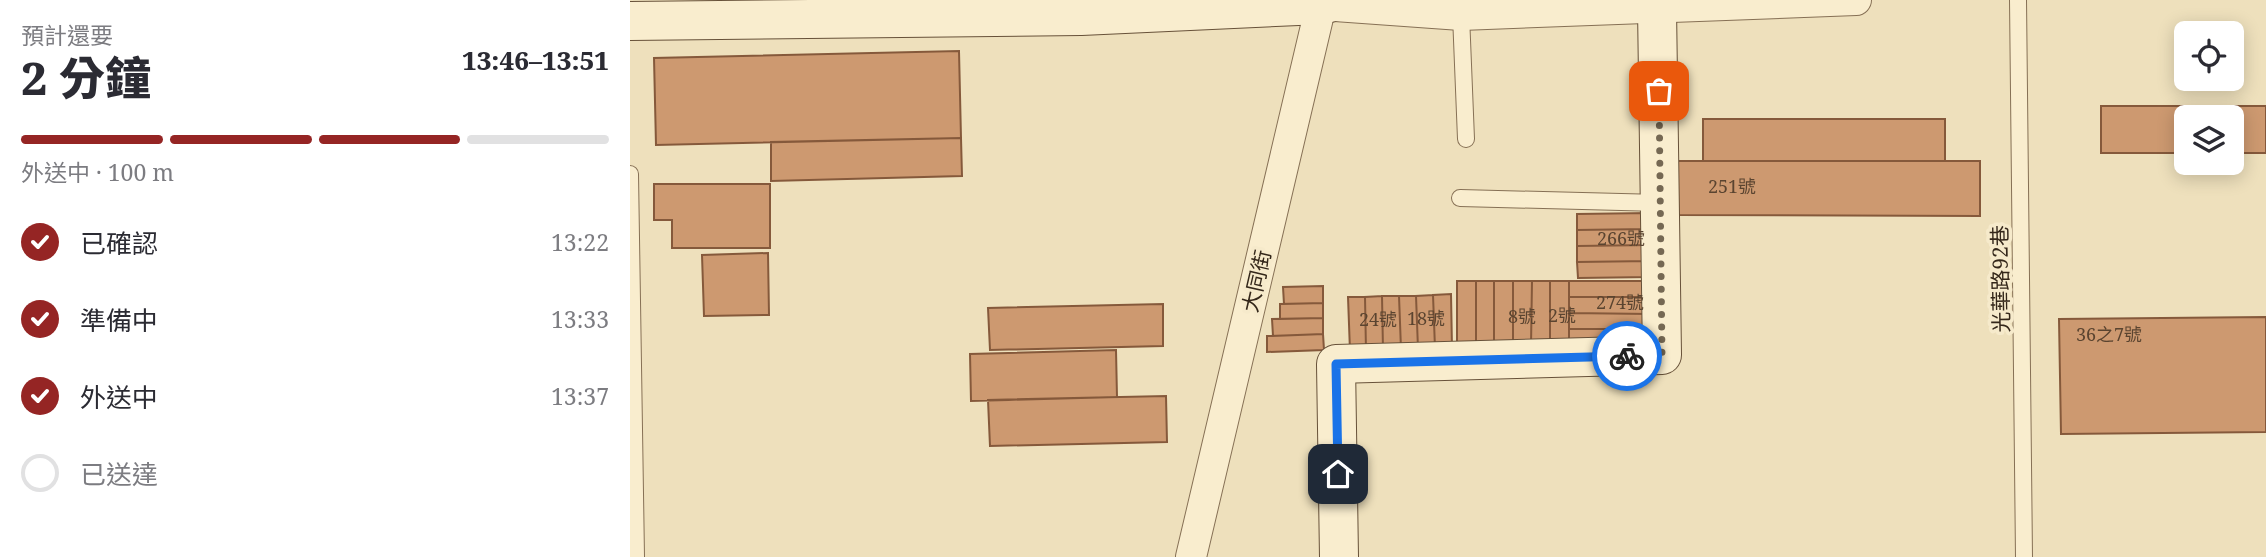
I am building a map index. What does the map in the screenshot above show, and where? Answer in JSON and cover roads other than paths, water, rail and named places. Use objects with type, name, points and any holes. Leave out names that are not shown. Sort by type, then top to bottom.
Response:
[{"type":"street","points":[[630,21],[1081,16],[1331,2],[1461,15],[1659,4],[1856,0]]},
{"type":"street","name":"大同街","points":[[1191,557],[1331,2]]},
{"type":"street","points":[[1339,557],[1336,364],[1662,355],[1659,4]]},
{"type":"lane","name":"光華路92巷","points":[[2018,0],[2024,557]]},
{"type":"lane","points":[[1461,15],[1466,139]]},
{"type":"lane","points":[[630,174],[636,557]]},
{"type":"lane","points":[[1460,198],[1661,203]]}]
